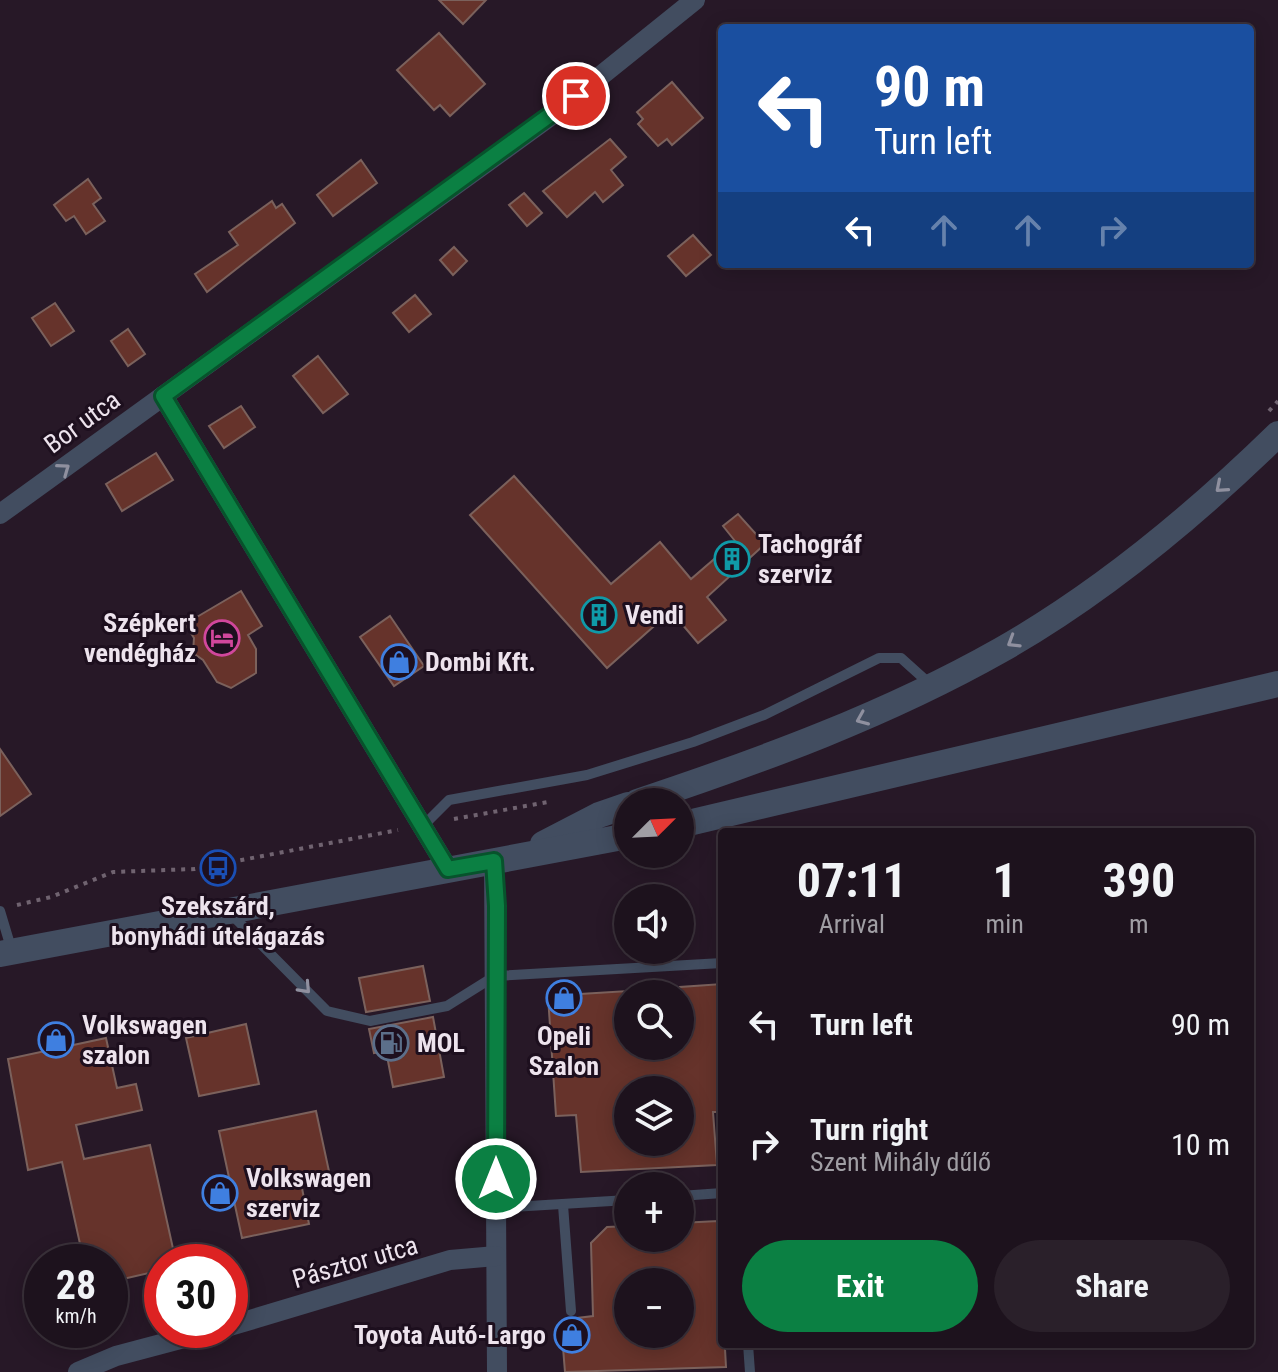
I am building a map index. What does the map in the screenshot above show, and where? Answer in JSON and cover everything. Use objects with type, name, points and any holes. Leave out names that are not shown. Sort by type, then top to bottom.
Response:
[{"type":"street","name":"Bor utca","points":[[0,514],[552,115],[695,0]]},
{"type":"street","points":[[163,396],[448,869]]},
{"type":"street","points":[[679,788],[768,758],[869,717],[1002,650],[1149,549],[1278,434]]},
{"type":"street","points":[[694,822],[1278,684]]},
{"type":"street","points":[[506,858],[614,810]]},
{"type":"street","points":[[6,953],[614,839]]},
{"type":"street","points":[[497,1372],[495,976],[506,858]]},
{"type":"street","name":"Pásztor utca","points":[[248,1321],[450,1260],[496,1256]]},
{"type":"street","points":[[78,1372],[116,1356],[146,1348]]},
{"type":"lane","points":[[424,825],[449,800],[587,775],[693,742],[764,715],[879,658],[901,658],[932,686]]},
{"type":"lane","points":[[6,908],[6,953]]},
{"type":"lane","points":[[230,912],[327,1011],[370,1021],[447,1006],[495,976],[718,963]]},
{"type":"lane","points":[[694,1195],[718,1193]]},
{"type":"lane","points":[[496,1208],[614,1201]]},
{"type":"lane","points":[[563,1205],[571,1311]]},
{"type":"lane","points":[[748,1348],[750,1372]]},
{"type":"path","points":[[6,908],[51,897],[113,872]]},
{"type":"building","points":[[439,0],[486,0],[463,24]]},
{"type":"building","points":[[439,33],[485,84],[450,116],[440,105],[434,110],[397,70]]},
{"type":"building","points":[[672,82],[703,118],[672,145],[667,139],[658,146],[638,124],[643,119],[637,112]]},
{"type":"building","points":[[610,139],[626,157],[611,170],[623,185],[603,202],[595,192],[567,217],[543,191]]},
{"type":"building","points":[[361,160],[377,183],[333,216],[317,195]]},
{"type":"building","points":[[88,179],[101,198],[93,204],[105,221],[86,234],[74,216],[66,221],[54,205]]},
{"type":"building","points":[[524,193],[542,213],[527,226],[509,205]]},
{"type":"building","points":[[272,201],[276,208],[282,204],[295,223],[207,292],[195,274],[238,245],[229,232]]},
{"type":"building","points":[[693,235],[711,255],[686,276],[668,256]]},
{"type":"building","points":[[454,247],[467,261],[453,275],[440,260]]},
{"type":"building","points":[[415,295],[431,314],[409,332],[393,313]]},
{"type":"building","points":[[55,303],[74,331],[51,346],[32,318]]},
{"type":"building","points":[[128,329],[145,354],[128,366],[111,341]]},
{"type":"building","points":[[318,356],[348,394],[323,413],[293,376]]},
{"type":"building","points":[[241,406],[255,427],[224,448],[209,426]]},
{"type":"building","points":[[156,453],[173,480],[122,511],[106,484]]},
{"type":"building","points":[[514,476],[611,584],[660,542],[691,579],[735,541],[723,526],[738,514],[765,544],[707,597],[726,620],[698,643],[671,611],[607,668],[470,515]]},
{"type":"building","name":"Szépkert vendégház","points":[[241,591],[262,626],[248,635],[256,649],[256,673],[231,688],[217,682],[203,660],[193,653],[194,638],[185,624]]},
{"type":"building","points":[[390,616],[424,666],[394,686],[360,637]]},
{"type":"building","points":[[0,749],[31,794],[0,816]]},
{"type":"building","points":[[423,966],[430,1001],[366,1012],[359,978]]},
{"type":"building","points":[[718,984],[718,1112],[713,1112],[717,1165],[581,1172],[576,1115],[556,1116],[548,996],[614,992],[614,1060],[694,1060],[694,986]]},
{"type":"building","points":[[433,1017],[444,1077],[393,1087],[386,1051],[374,1053],[369,1029]]},
{"type":"building","points":[[246,1024],[259,1084],[199,1096],[186,1038]]},
{"type":"building","points":[[106,1038],[117,1088],[136,1084],[142,1110],[76,1125],[84,1159],[150,1145],[172,1244],[144,1244],[144,1274],[128,1278],[128,1244],[80,1244],[62,1162],[28,1170],[8,1059]]},
{"type":"building","points":[[316,1111],[330,1176],[301,1183],[309,1224],[242,1238],[219,1131]]},
{"type":"building","points":[[718,1221],[718,1348],[725,1348],[726,1367],[565,1372],[562,1335],[577,1318],[593,1316],[591,1243],[607,1227],[614,1227],[614,1252],[694,1252],[694,1222]]},
{"type":"place","name":"Tachográf szerviz","points":[[732,559]]},
{"type":"place","name":"Vendi","points":[[599,615]]},
{"type":"place","name":"Szépkert vendégház","points":[[222,638]]},
{"type":"place","name":"Dombi Kft.","points":[[399,662]]},
{"type":"place","name":"Szekszárd, bonyhádi útelágazás","points":[[218,868]]},
{"type":"place","name":"Opeli Szalon","points":[[564,998]]},
{"type":"place","name":"Volkswagen szalon","points":[[56,1040]]},
{"type":"place","name":"MOL","points":[[391,1043]]},
{"type":"place","name":"Volkswagen szerviz","points":[[220,1193]]},
{"type":"place","name":"Toyota Autó-Largo","points":[[572,1335]]},
{"type":"route","points":[[496,1179],[497,906],[494,861],[448,869],[163,396],[576,96]]}]
